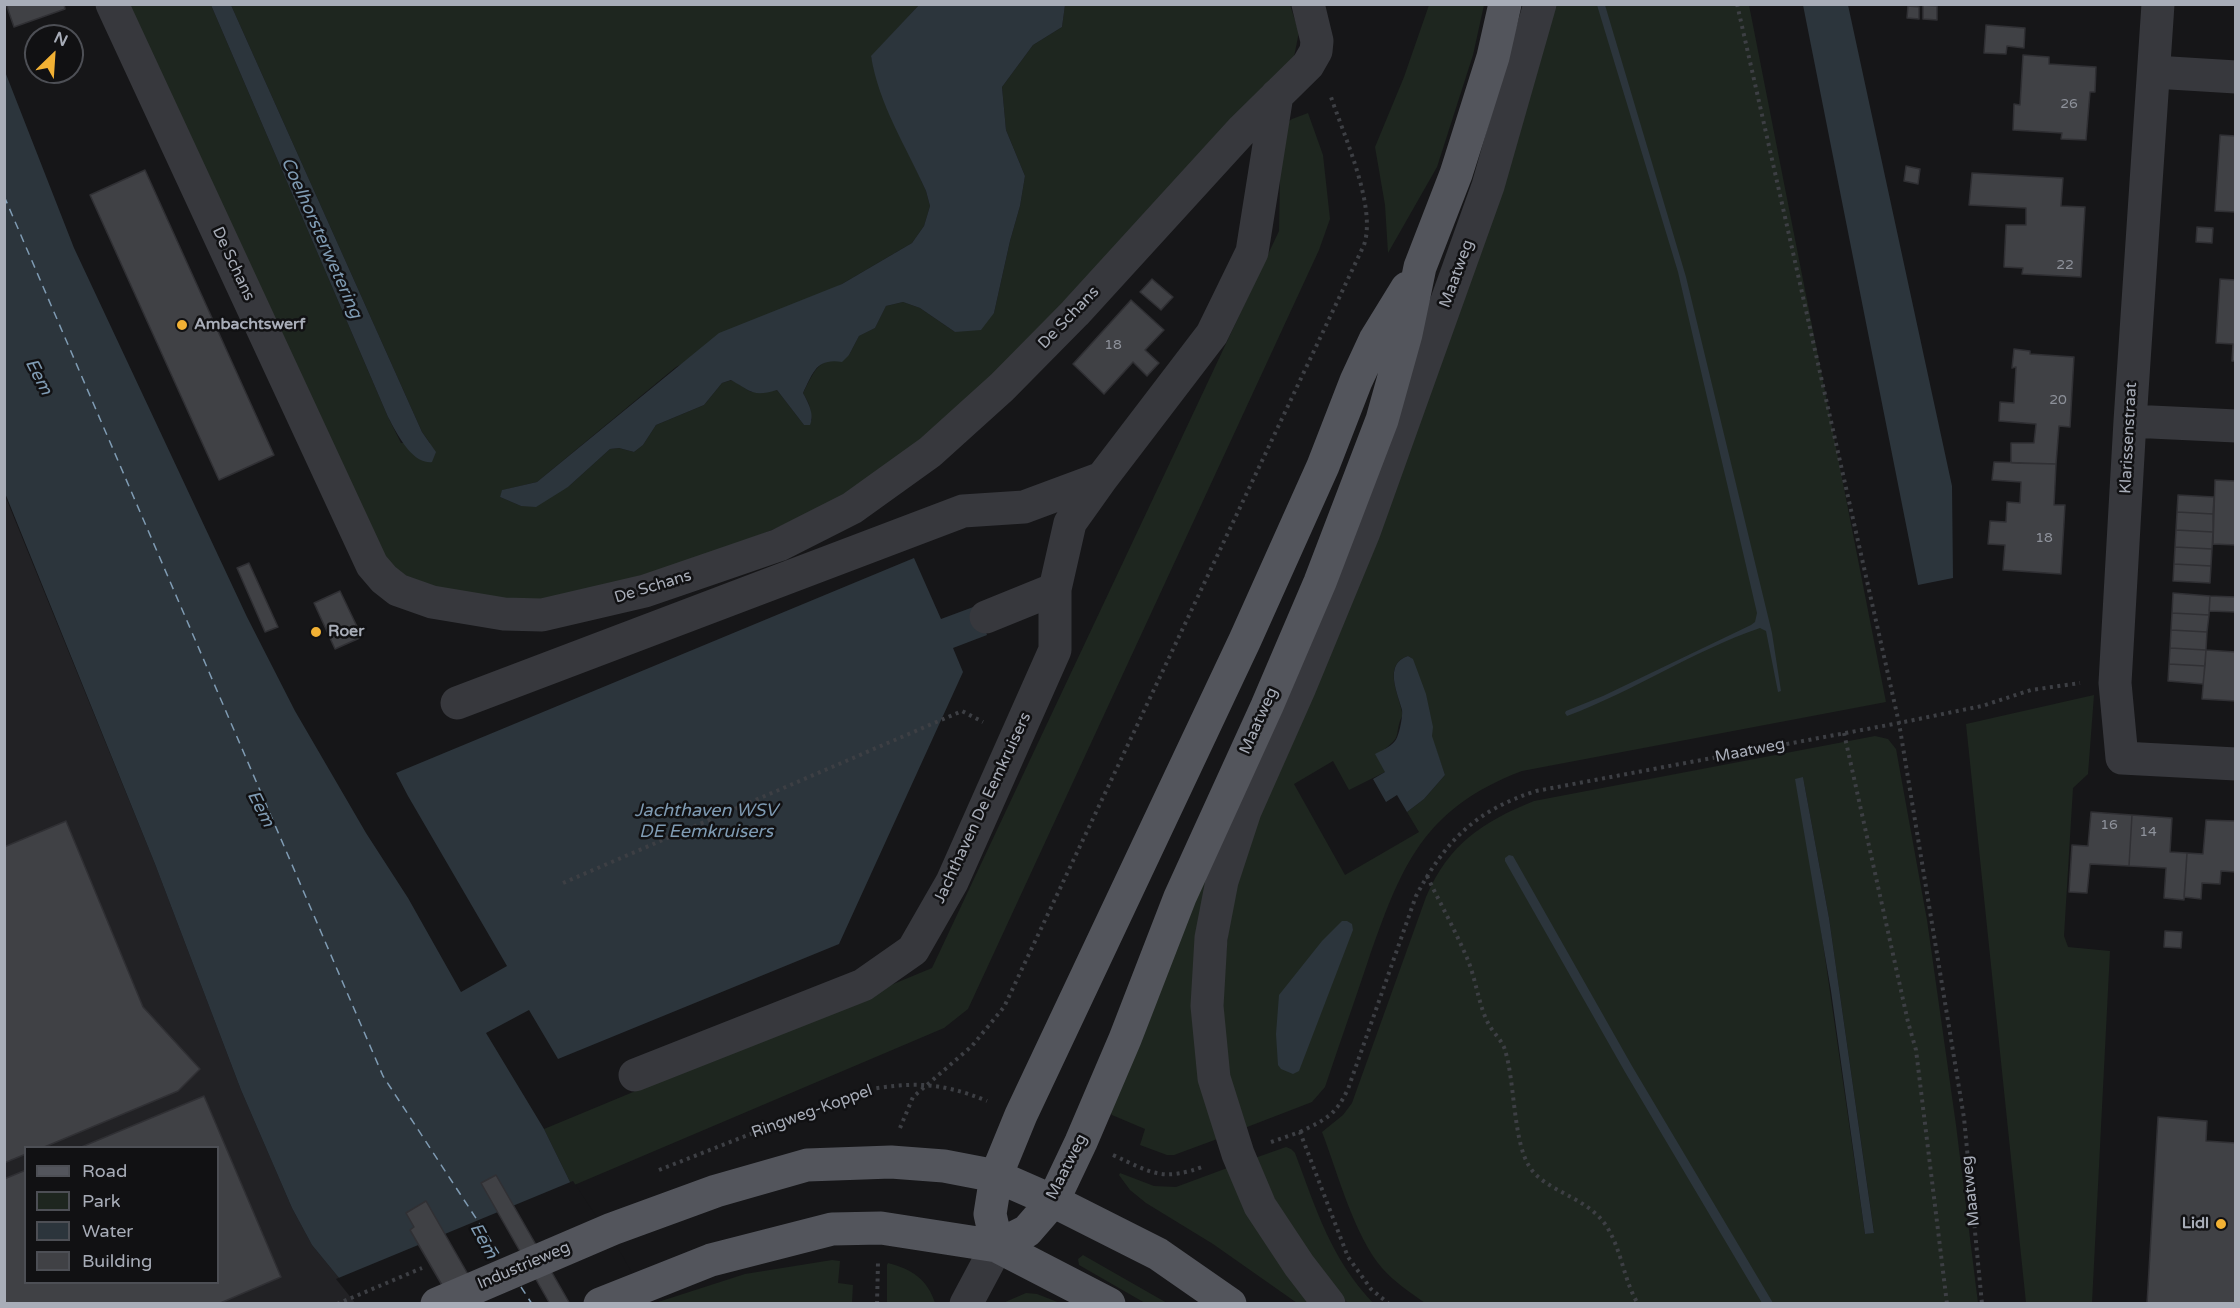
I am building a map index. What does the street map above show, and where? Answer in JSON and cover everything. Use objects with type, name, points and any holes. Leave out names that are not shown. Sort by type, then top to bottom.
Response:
[{"type":"main road","name":"Maatweg","points":[[1420,267],[1376,340],[1356,381],[1323,465],[1250,629],[1021,1115],[996,1176],[990,1214],[997,1246],[1027,1231],[1053,1201],[1125,1039],[1180,897],[1267,706],[1320,582],[1382,420],[1406,334],[1420,267],[1456,174],[1493,57],[1504,4]]},
{"type":"main road","name":"Industrieweg","points":[[437,1304],[612,1229],[716,1191],[807,1166],[891,1162],[945,1166],[996,1176]]},
{"type":"main road","points":[[996,1176],[1053,1201],[1158,1254],[1230,1304]]},
{"type":"main road","points":[[600,1304],[711,1260],[832,1229],[881,1228],[997,1246],[1109,1304]]},
{"type":"street","name":"De Schans","points":[[112,4],[372,565],[391,584],[413,597],[504,614],[542,615],[561,612],[645,591],[778,544],[852,508],[930,452],[1002,387],[1075,313],[1243,129],[1308,64],[1316,51]]},
{"type":"street","points":[[1308,4],[1317,41],[1316,51]]},
{"type":"street","name":"Maatweg","points":[[1238,1154],[1214,1078],[1207,1006],[1211,938],[1222,881],[1245,812],[1300,687],[1368,521],[1488,186],[1540,4]]},
{"type":"street","name":"Klarissenstraat","points":[[2158,4],[2115,684],[2122,758],[2235,764]]},
{"type":"street","points":[[2154,72],[2235,77]]},
{"type":"street","name":"Jachthaven De Eemkruisers","points":[[635,1076],[863,985],[912,950],[952,882],[1055,650],[1055,589],[1070,523],[1212,334],[1252,252],[1277,95]]},
{"type":"street","points":[[2130,421],[2235,426]]},
{"type":"street","points":[[457,703],[963,512],[1024,507],[1102,478]]},
{"type":"street","points":[[986,616],[1055,589]]},
{"type":"street","points":[[1238,1154],[1260,1206],[1299,1265],[1329,1304]]},
{"type":"street","points":[[966,1304],[997,1246]]},
{"type":"path","name":"Maatweg","points":[[1737,4],[1899,723],[1964,1118],[1982,1304]]},
{"type":"path","points":[[927,1084],[972,1046],[997,1016],[1008,998],[1364,245],[1368,225],[1363,192],[1316,51]]},
{"type":"path","name":"Maatweg","points":[[1300,1132],[1335,1112],[1342,1102],[1416,896],[1427,876],[1447,847],[1467,826],[1509,799],[1536,791],[1982,706],[2031,690],[2068,683],[2115,684]]},
{"type":"path","points":[[562,883],[962,711],[1016,738]]},
{"type":"path","points":[[1844,733],[1916,1050],[1947,1304]]},
{"type":"path","points":[[1427,876],[1467,959],[1488,1023],[1505,1047],[1521,1144],[1530,1167],[1545,1182],[1587,1205],[1604,1223],[1622,1257],[1632,1294],[1638,1304]]},
{"type":"path","name":"Ringweg-Koppel","points":[[656,1171],[860,1091],[890,1086],[927,1084],[966,1093],[1021,1115]]},
{"type":"path","points":[[1081,1142],[1149,1171],[1169,1176],[1188,1173],[1300,1132],[1348,1257],[1371,1289],[1389,1304]]},
{"type":"shaded area","points":[[4,493],[155,864],[241,1090],[292,1208],[312,1245],[344,1284],[356,1303],[5,1303]]},
{"type":"green space","points":[[123,5],[211,5],[401,443],[430,443],[422,432],[231,5],[919,5],[871,57],[926,191],[930,206],[924,226],[912,243],[842,284],[676,367],[537,482],[503,490],[500,497],[521,506],[568,487],[610,449],[619,448],[634,452],[643,445],[656,425],[704,405],[722,383],[732,380],[751,392],[777,390],[804,425],[812,420],[809,404],[803,393],[815,370],[830,360],[849,355],[859,336],[875,328],[886,306],[903,302],[920,308],[955,332],[994,313],[1025,176],[1006,130],[1002,87],[1033,45],[1062,27],[1065,5],[1290,5],[1299,32],[1294,57],[994,380],[906,463],[804,516],[641,582],[505,606],[434,590],[395,571],[375,548]]},
{"type":"green space","points":[[1429,5],[1484,5],[1473,55],[1437,167],[1388,253],[1385,205],[1375,147],[1404,77]]},
{"type":"green space","points":[[1550,5],[1749,5],[1886,702],[1522,771],[1488,786],[1460,804],[1438,823],[1420,845],[1392,897],[1325,1087],[1312,1102],[1242,1129],[1232,1101],[1220,1011],[1233,885]],"holes":[[[1408,656],[1411,658],[1431,736],[1445,775],[1424,799],[1407,812],[1419,832],[1345,875],[1294,784],[1333,761],[1349,790],[1385,772],[1385,749],[1397,736],[1402,716],[1394,673],[1400,660]]]},
{"type":"green space","points":[[1308,113],[1323,155],[1330,219],[1319,250],[968,1009],[944,1028],[572,1186],[544,1129],[932,968],[1279,231],[1280,177],[1267,137],[1292,119]]},
{"type":"green space","points":[[2094,695],[2088,774],[2073,788],[2064,936],[2068,947],[2110,951],[2092,1303],[2026,1303],[1966,724]]},
{"type":"green space","points":[[1875,736],[1888,739],[1896,749],[1927,920],[1978,1303],[1425,1303],[1397,1283],[1382,1268],[1355,1222],[1322,1132],[1343,1115],[1352,1103],[1426,897],[1445,863],[1469,837],[1483,827],[1498,817],[1534,801]],"holes":[[[1803,777],[1829,918],[1874,1232],[1865,1234],[1816,895]]]},
{"type":"green space","points":[[1203,868],[1214,871],[1220,1138],[1174,1155],[1167,1155],[1140,1145],[1145,1129],[1112,1115],[1110,1112]]},
{"type":"green space","points":[[1286,1147],[1295,1153],[1335,1251],[1358,1286],[1373,1303],[1348,1303],[1343,1299],[1304,1251],[1252,1159]]},
{"type":"green space","points":[[1230,1167],[1316,1303],[1297,1303],[1213,1244],[1146,1203],[1130,1190],[1119,1175],[1120,1173],[1154,1186],[1176,1187]]},
{"type":"green space","points":[[1083,1255],[1167,1303],[1145,1303],[1079,1265],[1078,1259]]},
{"type":"green space","points":[[832,1260],[840,1261],[838,1283],[853,1285],[852,1303],[655,1303],[745,1274]]},
{"type":"green space","points":[[888,1263],[912,1272],[918,1277],[928,1288],[935,1303],[887,1303]]},
{"type":"green space","points":[[1026,1293],[1037,1294],[1060,1303],[1003,1303]]},
{"type":"water","name":"Coelhorsterwetering","points":[[211,5],[231,5],[422,432],[436,452],[432,462],[425,462],[411,453],[388,417]]},
{"type":"water","points":[[919,5],[1065,5],[1062,27],[1033,45],[1002,87],[1006,130],[1025,176],[994,313],[981,330],[955,332],[920,308],[903,302],[886,306],[875,328],[859,336],[849,355],[842,362],[826,362],[816,368],[803,393],[811,413],[810,425],[804,425],[777,390],[757,393],[731,380],[722,383],[704,405],[656,425],[643,445],[634,452],[619,448],[610,449],[568,487],[536,507],[521,506],[500,497],[502,490],[537,482],[719,333],[842,284],[912,243],[924,226],[930,206],[926,191],[880,91],[871,56]]},
{"type":"water","points":[[1597,5],[1605,5],[1686,277],[1772,633],[1781,691],[1778,692],[1766,631],[1760,628],[1735,637],[1616,695],[1567,716],[1566,711],[1603,696],[1751,625],[1755,622],[1757,613],[1678,272]]},
{"type":"water","points":[[1803,5],[1848,5],[1952,486],[1953,578],[1918,585]]},
{"type":"water","points":[[4,69],[74,248],[247,617],[295,711],[366,833],[408,898],[461,992],[507,966],[396,773],[914,558],[941,619],[976,606],[987,635],[953,648],[963,672],[839,944],[558,1059],[529,1010],[486,1033],[544,1129],[572,1186],[344,1284],[312,1245],[292,1208],[241,1090],[155,864],[5,493]]},
{"type":"water","points":[[1408,656],[1413,659],[1426,694],[1433,727],[1432,736],[1445,775],[1424,799],[1407,812],[1397,795],[1386,802],[1373,779],[1385,772],[1375,754],[1393,743],[1399,731],[1402,710],[1394,672],[1400,660]]},
{"type":"water","points":[[1803,777],[1829,918],[1874,1233],[1865,1234],[1831,991],[1795,779]]},
{"type":"water","points":[[1509,855],[1513,856],[1632,1066],[1773,1303],[1762,1303],[1625,1072],[1505,861]]},
{"type":"water","points":[[1342,921],[1352,924],[1353,930],[1299,1071],[1293,1074],[1281,1069],[1278,1065],[1276,1034],[1279,995],[1322,941]]},
{"type":"pier","points":[[573,1181],[622,1255],[649,1304],[356,1304],[336,1279]]},
{"type":"building","points":[[6,4],[64,4],[65,9],[14,27]]},
{"type":"building","points":[[1923,5],[1937,6],[1937,20],[1923,19]]},
{"type":"building","points":[[1908,6],[1919,7],[1919,19],[1907,18]]},
{"type":"building","points":[[1986,25],[2025,28],[2024,48],[2007,46],[2006,54],[1984,53]]},
{"type":"building","points":[[2023,55],[2049,57],[2049,64],[2096,67],[2095,92],[2090,92],[2086,140],[2061,139],[2062,133],[2013,130],[2014,104],[2020,105]]},
{"type":"building","points":[[2220,135],[2236,136],[2236,212],[2215,211]]},
{"type":"building","points":[[1906,166],[1920,169],[1918,184],[1904,181]]},
{"type":"building","name":"Ambachtswerf","points":[[145,170],[274,455],[219,480],[90,195]]},
{"type":"building","points":[[1972,173],[2063,178],[2061,206],[2085,207],[2081,277],[2022,274],[2023,268],[2004,267],[2006,225],[2026,225],[2026,208],[1969,205]]},
{"type":"building","points":[[2197,227],[2213,228],[2212,243],[2196,242]]},
{"type":"building","points":[[1152,279],[1173,297],[1161,310],[1140,292]]},
{"type":"building","points":[[2220,279],[2236,280],[2236,361],[2232,361],[2233,344],[2216,343]]},
{"type":"building","points":[[1131,300],[1164,330],[1145,350],[1159,363],[1147,376],[1133,362],[1104,394],[1073,364]]},
{"type":"building","points":[[2014,349],[2030,351],[2030,354],[2074,357],[2070,427],[2059,426],[2056,464],[2011,463],[2011,443],[2034,443],[2036,424],[1999,421],[2000,402],[2014,403],[2016,367],[2012,368]]},
{"type":"building","points":[[1994,462],[2056,464],[2054,505],[2065,505],[2061,574],[2003,570],[2005,545],[1988,544],[1990,521],[2006,522],[2007,502],[2020,503],[2021,482],[1992,480]]},
{"type":"building","points":[[2215,480],[2236,481],[2236,545],[2213,544]]},
{"type":"building","points":[[2178,495],[2214,497],[2213,514],[2177,512]]},
{"type":"building","points":[[2177,512],[2213,514],[2213,532],[2176,530]]},
{"type":"building","points":[[2176,530],[2213,532],[2212,549],[2175,547]]},
{"type":"building","points":[[2175,547],[2212,549],[2211,566],[2174,564]]},
{"type":"building","points":[[249,563],[278,627],[265,632],[237,568]]},
{"type":"building","points":[[2174,564],[2211,566],[2210,583],[2173,581]]},
{"type":"building","points":[[340,591],[362,637],[335,649],[314,603]]},
{"type":"building","points":[[2173,593],[2210,596],[2209,615],[2172,613]]},
{"type":"building","points":[[2210,596],[2236,597],[2236,612],[2209,611]]},
{"type":"building","points":[[2172,613],[2209,615],[2207,632],[2171,630]]},
{"type":"building","points":[[2171,630],[2207,632],[2206,650],[2170,648]]},
{"type":"building","points":[[2170,648],[2206,650],[2205,666],[2169,664]]},
{"type":"building","points":[[2206,650],[2236,652],[2236,701],[2202,699]]},
{"type":"building","points":[[2169,664],[2205,666],[2203,684],[2168,681]]},
{"type":"building","points":[[2091,812],[2132,815],[2129,866],[2090,864],[2087,893],[2069,892],[2072,845],[2088,846]]},
{"type":"building","points":[[2132,815],[2172,818],[2170,852],[2187,853],[2184,900],[2164,898],[2166,868],[2129,866]]},
{"type":"building","points":[[2206,820],[2236,821],[2236,872],[2221,871],[2220,884],[2202,883],[2201,899],[2184,897],[2187,853],[2203,854]]},
{"type":"building","points":[[66,821],[143,1007],[200,1069],[178,1091],[47,1146],[24,1146],[24,1155],[4,1163],[4,847]]},
{"type":"building","points":[[2165,931],[2182,932],[2181,948],[2164,947]]},
{"type":"building","points":[[204,1096],[281,1277],[218,1304],[4,1304],[4,1179],[24,1171],[24,1284],[219,1284],[219,1146],[84,1146]]},
{"type":"building","points":[[2158,1117],[2207,1121],[2206,1141],[2236,1143],[2236,1304],[2147,1304]]},
{"type":"building","points":[[496,1175],[570,1304],[550,1304],[481,1183]]},
{"type":"building","points":[[426,1201],[485,1304],[453,1304],[410,1230],[414,1227],[406,1213]]},
{"type":"ferry route","points":[[4,196],[383,1076],[502,1258]]},
{"type":"ferry route","points":[[521,1287],[532,1304]]},
{"type":"place","name":"Ambachtswerf","points":[[182,325]]},
{"type":"place","name":"Roer","points":[[316,632]]},
{"type":"place","name":"Lidl","points":[[2221,1224]]},
{"type":"water label","name":"Eem","points":[[38,377]]},
{"type":"water label","name":"Eem","points":[[260,809]]},
{"type":"water label","name":"Jachthaven WSV DE Eemkruisers","points":[[706,821]]},
{"type":"water label","name":"Eem","points":[[483,1241]]}]
